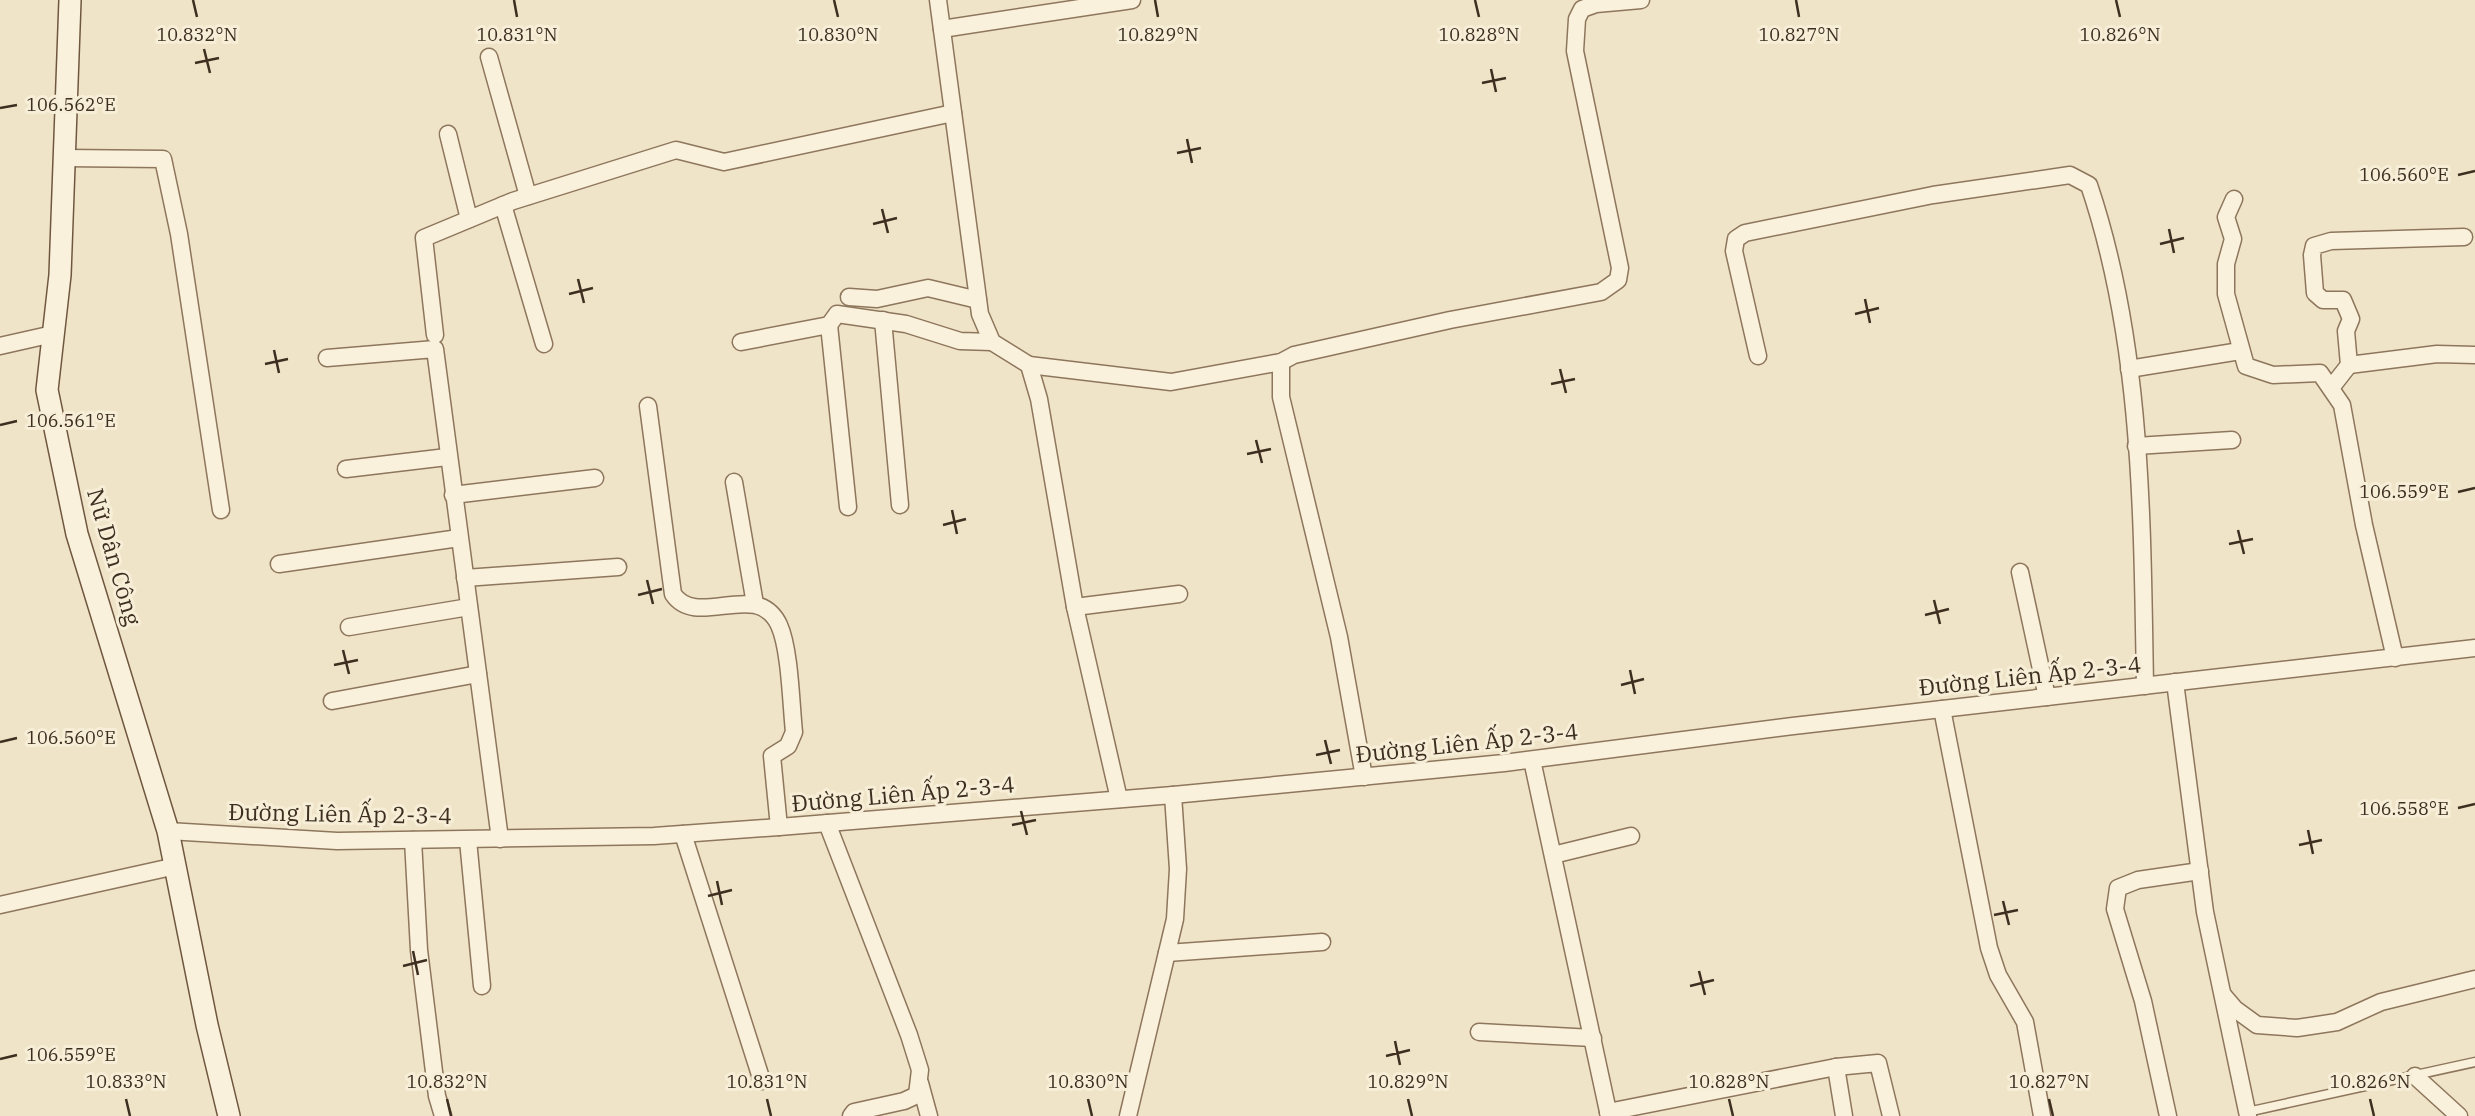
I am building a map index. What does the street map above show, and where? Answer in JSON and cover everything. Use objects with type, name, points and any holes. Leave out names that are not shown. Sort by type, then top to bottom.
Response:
[{"type":"street","name":"Nữ Dân Công","points":[[70,0],[60,275],[47,390],[77,534],[176,866],[207,1025],[229,1116]]},
{"type":"street","points":[[938,0],[978,300],[983,324],[992,342]]},
{"type":"street","points":[[942,29],[1132,0]]},
{"type":"street","points":[[741,342],[829,324],[837,314],[883,320],[960,341],[992,342],[1029,365],[1171,382],[1281,362],[1294,355],[1437,323],[1601,292],[1618,281],[1620,268],[1575,51],[1577,19],[1582,9],[1597,4],[1641,0]]},
{"type":"street","points":[[489,57],[528,196]]},
{"type":"street","points":[[435,335],[424,238],[528,196],[676,150],[724,162],[953,113]]},
{"type":"street","points":[[448,134],[469,219]]},
{"type":"street","points":[[64,158],[163,159],[179,234],[221,510]]},
{"type":"street","points":[[1758,356],[1734,251],[1734,242],[1740,235],[1933,195],[2070,176],[2089,186],[2107,239],[2129,369],[2136,446],[2145,686]]},
{"type":"street","points":[[2234,199],[2226,217],[2233,239],[2226,264],[2225,282],[2240,351],[2246,366],[2273,375],[2320,373],[2342,405],[2395,658]]},
{"type":"street","points":[[503,205],[544,344]]},
{"type":"street","points":[[2331,388],[2349,365],[2346,331],[2350,313],[2343,300],[2323,300],[2315,293],[2312,255],[2314,246],[2331,241],[2464,237]]},
{"type":"street","points":[[849,297],[877,299],[928,288],[978,300]]},
{"type":"street","points":[[883,320],[900,505]]},
{"type":"street","points":[[829,324],[848,507]]},
{"type":"street","points":[[0,346],[54,334]]},
{"type":"street","points":[[327,358],[435,349],[447,457],[500,839]]},
{"type":"street","points":[[2129,369],[2240,351]]},
{"type":"street","points":[[2349,365],[2438,354],[2475,355]]},
{"type":"street","points":[[1281,362],[1281,397],[1339,638],[1364,777]]},
{"type":"street","points":[[1029,365],[1039,399],[1075,607],[1119,799]]},
{"type":"street","points":[[648,406],[673,594],[679,602],[693,607],[755,604],[773,616],[783,634],[794,732],[788,746],[772,755],[779,827]]},
{"type":"street","points":[[2136,446],[2232,440]]},
{"type":"street","points":[[346,469],[447,457]]},
{"type":"street","points":[[453,495],[595,478]]},
{"type":"street","points":[[734,482],[755,604]]},
{"type":"street","points":[[279,564],[459,538]]},
{"type":"street","points":[[465,578],[618,567]]},
{"type":"street","points":[[2020,572],[2047,696]]},
{"type":"street","points":[[1075,607],[1179,594]]},
{"type":"street","points":[[349,627],[469,607]]},
{"type":"street","name":"Đường Liên Ấp 2-3-4","points":[[167,831],[337,841],[683,834],[779,827],[1173,795],[1532,760],[2047,696],[2475,648]]},
{"type":"street","points":[[332,701],[478,674]]},
{"type":"street","points":[[2175,682],[2200,871],[2247,1114]]},
{"type":"street","points":[[1941,709],[1989,948],[1998,975],[2025,1022],[2042,1116]]},
{"type":"street","points":[[1532,760],[1609,1114],[1836,1067],[1878,1063],[1892,1116]]},
{"type":"street","points":[[1128,1116],[1175,919],[1178,869],[1173,795]]},
{"type":"street","points":[[827,823],[882,957],[920,1070],[917,1095],[851,1116]]},
{"type":"street","points":[[683,834],[762,1081]]},
{"type":"street","points":[[1553,855],[1631,836]]},
{"type":"street","points":[[468,839],[481,986]]},
{"type":"street","points":[[413,840],[418,950],[437,1096],[443,1116]]},
{"type":"street","points":[[0,905],[176,866]]},
{"type":"street","points":[[2168,1116],[2143,1001],[2115,909],[2118,888],[2138,880],[2200,871]]},
{"type":"street","points":[[1167,953],[1322,942]]},
{"type":"street","points":[[2222,993],[2235,1009],[2257,1025],[2297,1028],[2337,1022],[2381,1002],[2475,979]]},
{"type":"street","points":[[1479,1032],[1593,1038]]},
{"type":"street","points":[[1836,1067],[1844,1116]]},
{"type":"street","points":[[2415,1076],[2459,1116]]},
{"type":"street","points":[[920,1083],[929,1116]]},
{"type":"lane","points":[[2247,1114],[2475,1062]]}]
